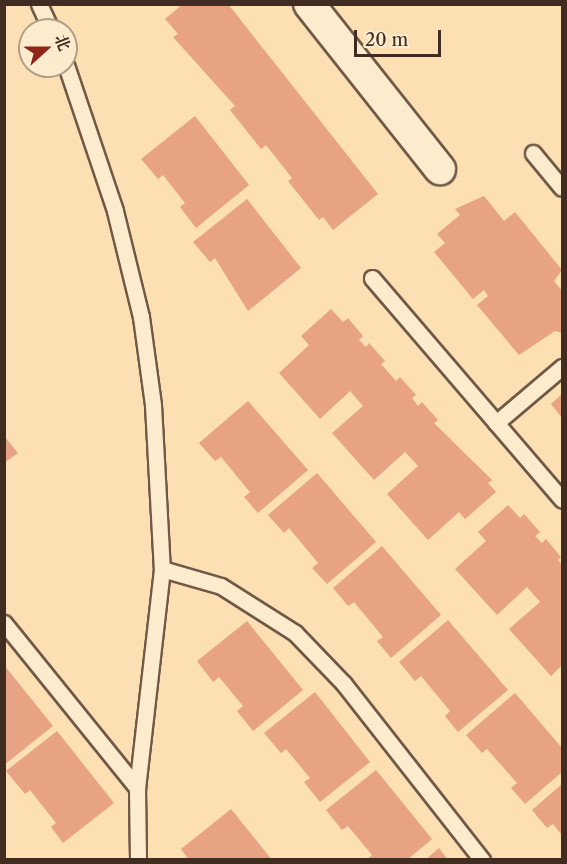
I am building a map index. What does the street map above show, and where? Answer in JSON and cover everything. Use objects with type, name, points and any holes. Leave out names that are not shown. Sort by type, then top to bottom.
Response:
[{"type":"street","points":[[309,4],[440,169]]},
{"type":"lane","points":[[39,4],[45,18]]},
{"type":"lane","points":[[70,78],[116,211],[141,317],[154,416],[162,569],[137,788],[138,860]]},
{"type":"lane","points":[[533,153],[562,188]]},
{"type":"lane","points":[[372,278],[562,500]]},
{"type":"lane","points":[[496,423],[562,367]]},
{"type":"lane","points":[[162,569],[221,586],[295,633],[344,684],[482,860]]},
{"type":"lane","points":[[4,623],[137,788]]},
{"type":"building","points":[[183,4],[228,4],[378,194],[333,230],[323,217],[319,220],[288,181],[292,178],[266,145],[261,149],[230,110],[235,106],[173,37],[178,34],[165,19]]},
{"type":"building","points":[[195,116],[249,185],[196,228],[180,207],[185,203],[163,175],[158,179],[141,159]]},
{"type":"building","points":[[484,196],[504,221],[515,212],[562,270],[554,281],[562,291],[562,333],[555,331],[519,355],[477,305],[488,296],[484,290],[473,299],[434,252],[445,243],[437,234],[460,215],[455,209]]},
{"type":"building","points":[[247,199],[301,268],[248,311],[215,258],[210,262],[193,242]]},
{"type":"building","points":[[331,309],[343,322],[348,318],[363,336],[359,340],[366,347],[369,343],[385,361],[381,364],[396,381],[400,377],[416,395],[412,398],[418,406],[422,402],[438,420],[434,423],[492,480],[488,483],[496,492],[465,519],[459,512],[428,540],[387,494],[418,466],[405,452],[374,480],[332,433],[363,406],[350,391],[320,419],[279,373],[309,345],[301,336]]},
{"type":"building","points":[[562,394],[562,418],[551,404]]},
{"type":"building","points":[[248,401],[308,470],[258,513],[244,497],[250,492],[221,457],[215,461],[199,443]]},
{"type":"building","points":[[4,436],[18,453],[4,463]]},
{"type":"building","points":[[317,473],[376,542],[327,584],[312,568],[318,563],[289,528],[284,533],[268,515]]},
{"type":"building","points":[[508,505],[520,518],[524,514],[540,532],[535,536],[542,543],[546,539],[561,557],[558,560],[562,565],[562,665],[551,676],[509,629],[540,602],[527,587],[497,615],[455,569],[486,541],[478,532]]},
{"type":"building","points":[[382,546],[441,615],[391,658],[377,641],[383,637],[354,602],[348,606],[333,588]]},
{"type":"building","points":[[448,620],[508,690],[458,732],[445,716],[450,711],[421,676],[415,681],[399,662]]},
{"type":"building","points":[[247,621],[303,690],[253,731],[237,711],[243,706],[219,677],[213,682],[197,661]]},
{"type":"building","points":[[4,665],[53,726],[4,765]]},
{"type":"building","points":[[315,692],[370,762],[320,802],[304,782],[310,778],[286,749],[281,753],[264,733]]},
{"type":"building","points":[[515,693],[562,748],[562,772],[525,804],[511,788],[517,783],[487,749],[482,753],[466,735]]},
{"type":"building","points":[[57,731],[114,803],[63,843],[51,827],[56,823],[30,790],[25,794],[6,771]]},
{"type":"building","points":[[376,770],[432,839],[407,860],[366,860],[372,855],[348,826],[342,830],[326,810]]},
{"type":"building","points":[[562,784],[562,835],[553,824],[547,828],[532,810]]},
{"type":"building","points":[[231,809],[272,860],[189,860],[181,849]]},
{"type":"building","points":[[439,848],[448,860],[425,860]]}]
